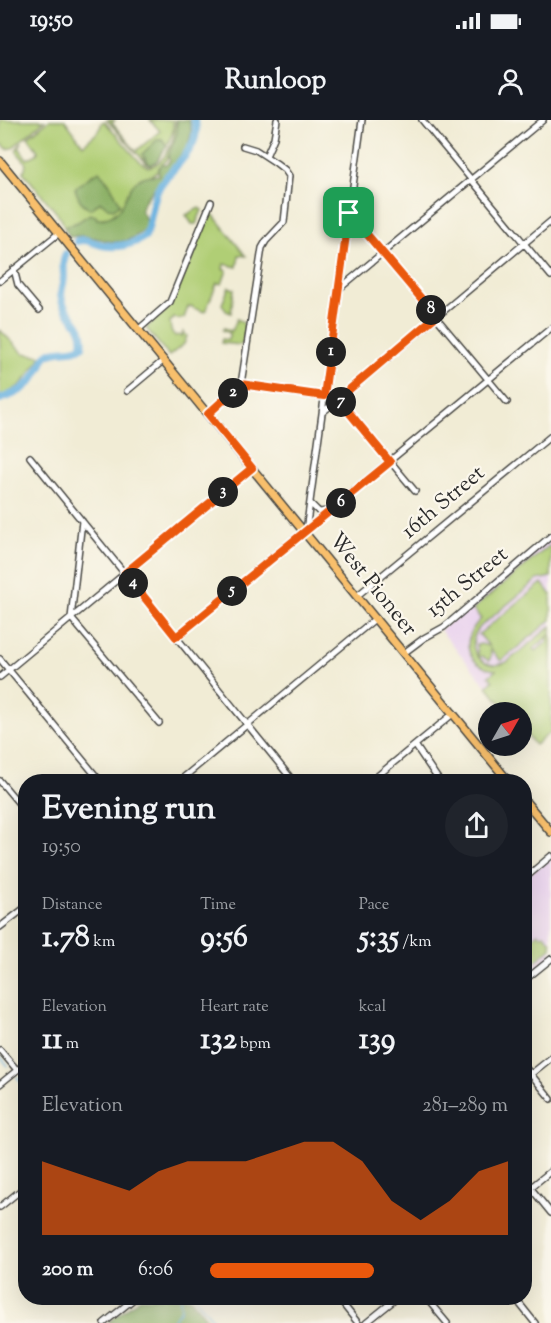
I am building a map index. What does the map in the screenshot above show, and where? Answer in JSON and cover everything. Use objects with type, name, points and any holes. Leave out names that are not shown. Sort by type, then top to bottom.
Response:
[{"type":"main road","name":"West Pioneer","points":[[0,161],[306,531],[503,774]]},
{"type":"main road","points":[[532,809],[551,832]]},
{"type":"street","points":[[266,156],[274,138],[277,120]]},
{"type":"street","points":[[306,531],[362,120]]},
{"type":"street","points":[[422,120],[551,276]]},
{"type":"street","points":[[339,289],[543,120]]},
{"type":"street","points":[[208,414],[241,384],[262,248],[284,222],[289,181],[285,170],[266,156],[243,146]]},
{"type":"street","points":[[139,329],[170,302],[212,202]]},
{"type":"street","points":[[349,213],[507,402]]},
{"type":"street","points":[[323,412],[551,221]]},
{"type":"street","points":[[0,282],[14,268],[59,233]]},
{"type":"street","points":[[14,268],[15,281],[39,310]]},
{"type":"street","points":[[176,637],[551,328]]},
{"type":"street","points":[[127,391],[164,360]]},
{"type":"street","points":[[241,384],[338,399],[415,491]]},
{"type":"street","name":"16th Street","points":[[358,595],[551,436]]},
{"type":"street","points":[[30,457],[288,774]]},
{"type":"street","points":[[0,677],[252,468]]},
{"type":"street","points":[[310,503],[319,512],[331,511]]},
{"type":"street","points":[[82,521],[71,618],[159,723]]},
{"type":"street","name":"15th Street","points":[[404,653],[423,638],[444,627],[551,536]]},
{"type":"street","points":[[188,774],[376,618]]},
{"type":"street","points":[[0,659],[94,774]]},
{"type":"street","points":[[380,774],[454,713]]},
{"type":"street","points":[[415,745],[435,774]]},
{"type":"street","points":[[0,781],[18,802]]},
{"type":"street","points":[[532,872],[551,856]]},
{"type":"street","points":[[0,927],[18,913]]},
{"type":"street","points":[[532,974],[551,959]]},
{"type":"street","points":[[0,1050],[17,1070],[0,1084]]},
{"type":"street","points":[[532,1073],[551,1058]]},
{"type":"street","points":[[532,1075],[551,1099]]},
{"type":"street","points":[[532,1187],[551,1171]]},
{"type":"street","points":[[0,1207],[18,1192]]},
{"type":"street","points":[[532,1194],[551,1213]]},
{"type":"street","points":[[104,1323],[126,1305]]},
{"type":"street","points":[[344,1305],[358,1323]]},
{"type":"street","points":[[366,1323],[388,1305]]},
{"type":"street","points":[[432,1305],[447,1323]]},
{"type":"street","points":[[521,1305],[535,1323]]},
{"type":"shaded area","points":[[551,536],[551,732],[535,745],[532,741],[532,702],[500,702],[440,630]]},
{"type":"shaded area","points":[[551,856],[551,959],[532,974],[532,872]]},
{"type":"green space","points":[[0,120],[45,120],[12,148],[7,149],[0,143]]},
{"type":"green space","points":[[49,120],[65,120],[83,145],[99,131],[102,122],[105,122],[140,162],[148,167],[155,165],[165,155],[172,141],[175,120],[177,120],[177,133],[170,155],[158,171],[133,185],[122,207],[110,217],[97,219],[90,214],[64,227],[61,218],[23,172],[26,165],[16,150],[22,142],[19,147],[27,159],[37,154],[38,151],[28,137]],"holes":[[[94,173],[107,180],[118,199],[108,208],[101,201],[90,209],[84,205],[76,188]]]},
{"type":"green space","points":[[107,120],[115,120],[112,123],[136,151],[160,131],[150,120],[173,120],[173,131],[167,146],[162,139],[145,159],[150,165],[147,164]]},
{"type":"green space","points":[[177,120],[189,120],[190,141],[187,148],[145,200],[141,210],[147,222],[145,229],[134,237],[116,242],[91,237],[70,237],[64,227],[90,214],[96,216],[97,219],[115,214],[134,183],[143,177],[159,175],[158,169],[162,164],[166,165],[170,161],[168,157],[177,133]]},
{"type":"green space","points":[[158,139],[162,139],[167,146],[156,162],[150,165],[142,154]]},
{"type":"green space","points":[[99,171],[111,186],[120,204],[114,209],[108,208],[101,202],[90,209],[77,195],[75,188]]},
{"type":"green space","points":[[199,208],[202,210],[196,224],[192,224],[186,215]]},
{"type":"green space","points":[[211,212],[246,256],[239,255],[237,267],[224,264],[223,269],[227,270],[222,284],[217,283],[205,312],[192,306],[188,307],[184,318],[174,317],[170,321],[171,331],[175,336],[182,337],[183,332],[187,336],[184,344],[169,356],[146,328],[168,308],[174,299],[207,216]]},
{"type":"green space","points":[[229,287],[234,289],[231,313],[226,311],[222,304]]},
{"type":"green space","points":[[237,319],[243,322],[245,328],[243,343],[240,345],[221,343],[222,339],[228,340],[230,333],[223,330],[224,328],[232,331]]},
{"type":"green space","points":[[0,330],[23,353],[42,356],[20,385],[0,396]]},
{"type":"green space","points":[[549,546],[551,547],[551,577],[537,580],[481,626],[473,642],[474,649],[483,661],[498,665],[507,662],[551,626],[551,634],[533,649],[536,651],[548,641],[547,638],[551,635],[551,732],[535,745],[532,741],[532,702],[500,702],[487,686],[493,681],[489,676],[496,670],[478,664],[472,658],[468,643],[474,627],[481,619],[473,609]]},
{"type":"green space","points":[[542,583],[551,595],[551,620],[501,661],[490,649],[489,661],[482,656],[479,658],[476,645],[489,646],[479,634]]},
{"type":"green space","points":[[538,933],[544,934],[551,942],[551,948],[532,964],[532,938]]},
{"type":"green space","points":[[131,1305],[196,1305],[210,1323],[108,1323]]},
{"type":"waterway","points":[[77,241],[87,240],[107,246],[119,246],[136,242],[145,236],[159,187],[185,156],[194,139],[196,130],[194,120]]},
{"type":"waterway","points":[[0,399],[28,384],[50,353],[73,350],[82,346],[79,326],[64,306],[61,297],[66,254]]},
{"type":"waterway","points":[[0,1056],[8,1066]]},
{"type":"waterway","points":[[171,1323],[181,1309],[181,1305]]},
{"type":"waterway","points":[[201,1305],[216,1323]]},
{"type":"route","points":[[349,213],[436,316],[338,399],[390,462],[176,637],[125,573],[252,468],[208,414],[241,384],[324,396],[349,213]]}]
